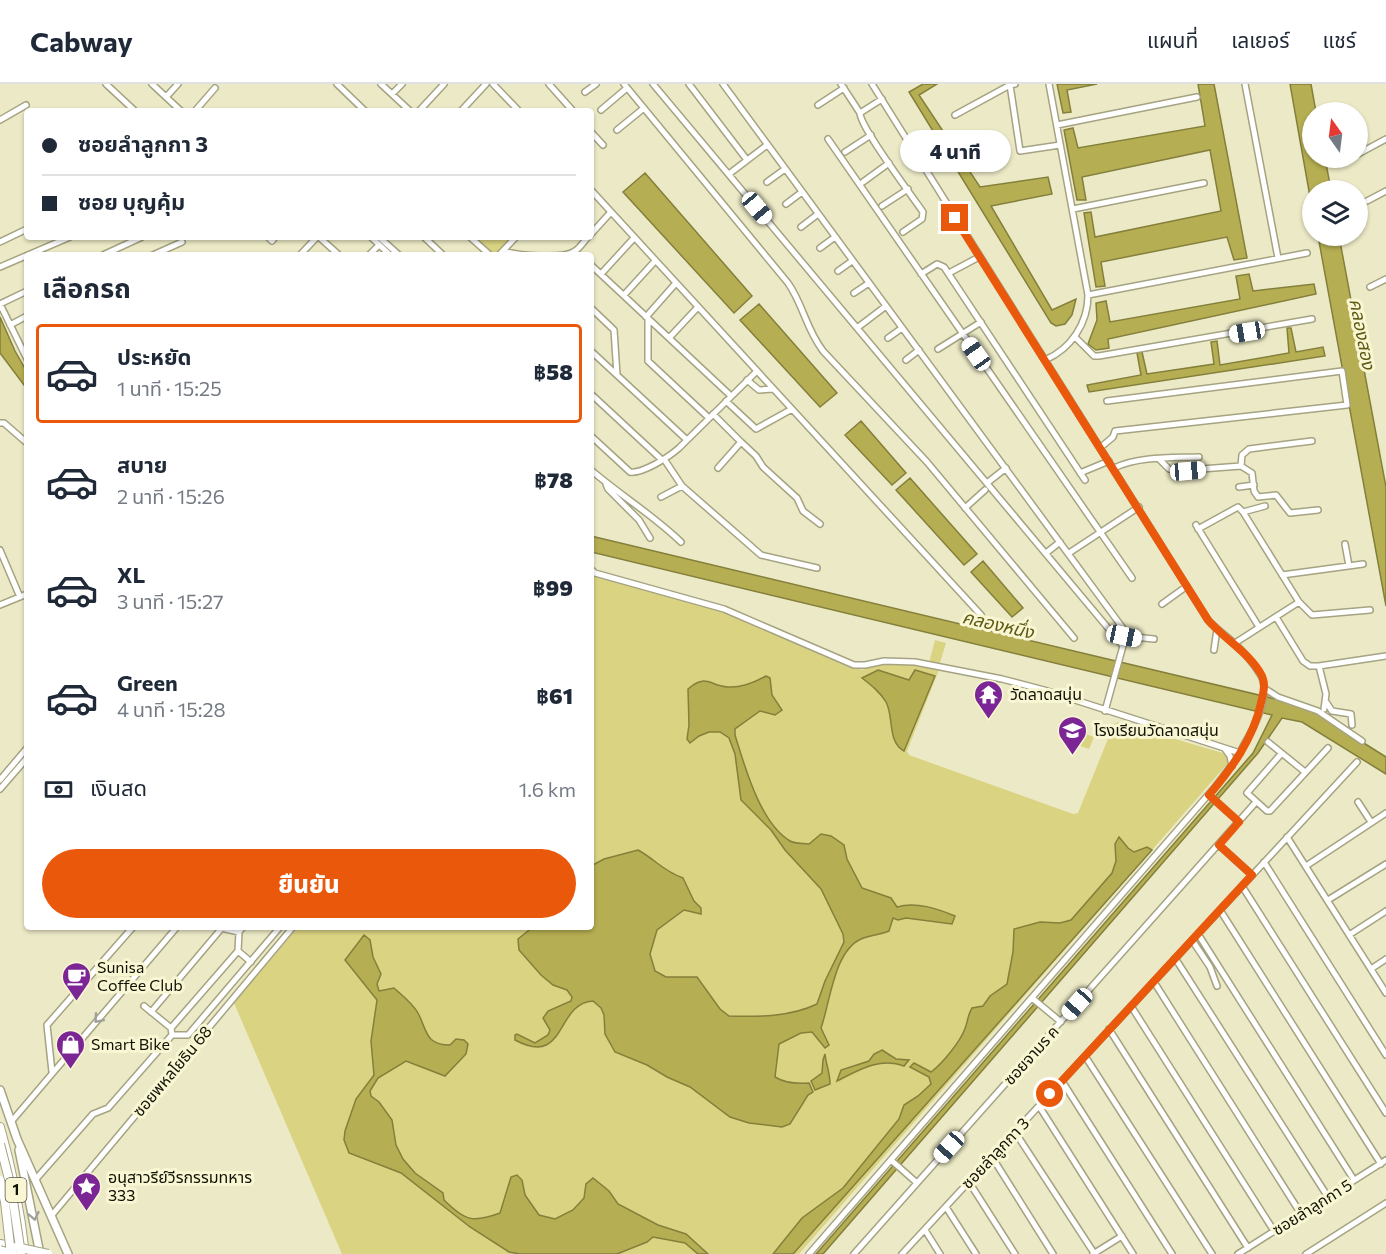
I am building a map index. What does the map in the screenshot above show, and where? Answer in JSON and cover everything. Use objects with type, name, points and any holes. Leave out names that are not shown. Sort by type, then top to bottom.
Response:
[{"type":"highway","name":"1","points":[[0,1127],[21,1213],[24,1254]]},
{"type":"highway","points":[[0,1144],[24,1254],[6,1250]]},
{"type":"highway","points":[[0,1180],[5,1202],[6,1250]]},
{"type":"highway","points":[[0,1199],[6,1250]]},
{"type":"highway","points":[[6,1250],[48,1254]]},
{"type":"main road","name":"1","points":[[0,1090],[16,1139],[68,1254]]},
{"type":"main road","points":[[16,1139],[40,1254]]},
{"type":"street","points":[[106,84],[132,108]]},
{"type":"street","points":[[152,84],[179,108]]},
{"type":"street","points":[[166,97],[178,84]]},
{"type":"street","points":[[336,84],[362,108]]},
{"type":"street","points":[[381,84],[407,108]]},
{"type":"street","points":[[392,94],[402,84]]},
{"type":"street","points":[[422,108],[444,84]]},
{"type":"street","points":[[464,108],[486,84]]},
{"type":"street","points":[[493,84],[516,108]]},
{"type":"street","points":[[549,84],[570,108]]},
{"type":"street","points":[[585,92],[596,84]]},
{"type":"street","points":[[653,84],[1123,646]]},
{"type":"street","points":[[689,84],[747,160]]},
{"type":"street","points":[[723,84],[1122,627],[1123,646],[1106,711]]},
{"type":"street","points":[[809,1254],[896,1164],[1034,1000],[1212,798],[1240,753],[1258,715],[1264,689],[1260,673],[1234,643],[1208,620],[872,84]]},
{"type":"street","points":[[955,115],[1012,84],[1020,152],[1060,145]]},
{"type":"street","points":[[1045,360],[1062,351],[1075,337],[1087,311],[1088,295],[1049,84]]},
{"type":"street","points":[[1245,84],[1278,258]]},
{"type":"street","points":[[601,110],[626,86],[788,283],[794,292],[809,330],[823,351],[927,462],[1074,638]]},
{"type":"street","points":[[818,105],[843,86],[871,135],[923,212],[921,219],[903,232]]},
{"type":"street","points":[[198,108],[215,88]]},
{"type":"street","points":[[1056,125],[1197,97]]},
{"type":"street","points":[[860,115],[882,99]]},
{"type":"street","points":[[0,120],[26,105]]},
{"type":"street","points":[[617,130],[644,108]]},
{"type":"street","points":[[594,135],[603,145]]},
{"type":"street","points":[[845,152],[871,135]]},
{"type":"street","points":[[828,139],[1132,578]]},
{"type":"street","points":[[1368,149],[1386,139]]},
{"type":"street","points":[[729,174],[767,145]]},
{"type":"street","points":[[863,182],[890,163]]},
{"type":"street","points":[[767,182],[785,169]]},
{"type":"street","points":[[1073,209],[1204,183]]},
{"type":"street","points":[[882,206],[908,189]]},
{"type":"street","points":[[1368,200],[1386,191]]},
{"type":"street","points":[[786,204],[802,192]]},
{"type":"street","points":[[594,193],[981,615]]},
{"type":"street","points":[[594,231],[611,212]]},
{"type":"street","points":[[801,227],[818,214]]},
{"type":"street","points":[[0,242],[24,231]]},
{"type":"street","points":[[820,248],[835,237]]},
{"type":"street","points":[[601,274],[634,238]]},
{"type":"street","points":[[35,252],[63,240]]},
{"type":"street","points":[[110,252],[136,240]]},
{"type":"street","points":[[303,252],[315,240]]},
{"type":"street","points":[[322,240],[336,252]]},
{"type":"street","points":[[373,240],[387,252]]},
{"type":"street","points":[[382,240],[396,252]]},
{"type":"street","points":[[427,240],[440,252]]},
{"type":"street","points":[[473,240],[487,252]]},
{"type":"street","points":[[502,252],[513,240]]},
{"type":"street","points":[[160,252],[182,242]]},
{"type":"street","points":[[372,252],[379,245]]},
{"type":"street","points":[[1088,295],[1306,254]]},
{"type":"street","points":[[949,273],[979,256]]},
{"type":"street","points":[[0,267],[24,257]]},
{"type":"street","points":[[624,296],[656,261]]},
{"type":"street","points":[[838,271],[852,261]]},
{"type":"street","points":[[921,274],[933,265],[939,264],[949,273],[1086,480]]},
{"type":"street","points":[[594,268],[731,396]]},
{"type":"street","points":[[1370,287],[1386,279]]},
{"type":"street","points":[[854,293],[869,283]]},
{"type":"street","points":[[676,284],[647,318],[648,361],[756,456],[763,467],[797,498],[803,511],[820,524]]},
{"type":"street","points":[[24,292],[0,304],[24,353]]},
{"type":"street","points":[[857,328],[886,306]]},
{"type":"street","points":[[669,338],[698,308]]},
{"type":"street","points":[[594,311],[614,330],[617,375]]},
{"type":"street","points":[[10,325],[24,318]]},
{"type":"street","points":[[1075,337],[1094,356],[1142,350],[1312,319]]},
{"type":"street","points":[[938,349],[981,322]]},
{"type":"street","points":[[888,338],[902,328]]},
{"type":"street","points":[[906,360],[919,350]]},
{"type":"street","points":[[594,354],[687,440]]},
{"type":"street","points":[[594,439],[630,472],[636,473],[663,459],[687,440],[757,371]]},
{"type":"street","points":[[1101,447],[1113,437],[1115,431],[1347,405],[1342,371],[1107,401]]},
{"type":"street","points":[[747,380],[759,390],[773,389]]},
{"type":"street","points":[[594,397],[663,459],[682,486],[761,555],[817,568]]},
{"type":"street","points":[[726,401],[756,429],[792,409]]},
{"type":"street","points":[[0,423],[4,423],[24,440]]},
{"type":"street","points":[[1241,466],[1242,455],[1249,449],[1312,441]]},
{"type":"street","points":[[718,468],[741,442]]},
{"type":"street","points":[[1114,468],[1130,462],[1199,457]]},
{"type":"street","points":[[1159,459],[1169,469],[1175,471],[1241,466],[1252,473],[1258,496],[1275,495],[1290,513],[1318,510]]},
{"type":"street","points":[[1080,473],[1109,461]]},
{"type":"street","points":[[987,483],[1006,468]]},
{"type":"street","points":[[594,472],[651,515],[681,542]]},
{"type":"street","points":[[607,483],[608,489],[639,520],[650,538]]},
{"type":"street","points":[[1239,487],[1254,485]]},
{"type":"street","points":[[662,496],[682,486]]},
{"type":"street","points":[[965,508],[985,490]]},
{"type":"street","points":[[1243,512],[1265,506]]},
{"type":"street","points":[[1069,553],[1139,507]]},
{"type":"street","points":[[1259,627],[1197,527],[1236,507],[1243,512],[1299,602],[1312,615],[1371,610]]},
{"type":"street","points":[[1046,553],[1060,542]]},
{"type":"street","points":[[1345,544],[1349,566]]},
{"type":"street","points":[[0,550],[20,597]]},
{"type":"street","points":[[1282,575],[1363,564]]},
{"type":"street","points":[[594,573],[724,609],[854,665],[865,666],[884,661],[915,662],[1002,679],[1240,753]]},
{"type":"street","points":[[1162,604],[1186,586]]},
{"type":"street","points":[[0,605],[24,595]]},
{"type":"street","points":[[1234,643],[1299,602]]},
{"type":"street","points":[[1276,617],[1303,662],[1310,666],[1386,656]]},
{"type":"street","points":[[1214,650],[1217,629]]},
{"type":"street","points":[[1124,636],[1154,639]]},
{"type":"street","points":[[1319,666],[1326,694],[1325,706],[1332,711],[1351,714],[1352,725]]},
{"type":"street","points":[[1264,689],[1278,697],[1318,711],[1362,741]]},
{"type":"street","points":[[1268,742],[1305,772]]},
{"type":"street","points":[[1281,754],[1247,795],[1267,811],[1270,811],[1328,748]]},
{"type":"street","points":[[1226,749],[1232,766]]},
{"type":"street","points":[[0,780],[24,752]]},
{"type":"street","points":[[0,789],[24,761]]},
{"type":"street","name":"ซอยลำลูกกา 3","points":[[902,1254],[1358,762]]},
{"type":"street","points":[[1212,798],[1239,822]]},
{"type":"street","name":"ซอยจามร ค","points":[[854,1254],[1256,802]]},
{"type":"street","points":[[1358,802],[1371,822]]},
{"type":"street","points":[[1306,866],[1386,813]]},
{"type":"street","points":[[1287,837],[1386,993]]},
{"type":"street","points":[[1219,845],[1252,875]]},
{"type":"street","points":[[1264,862],[1386,1055]]},
{"type":"street","points":[[1328,900],[1386,864]]},
{"type":"street","points":[[1242,885],[1386,1113]]},
{"type":"street","points":[[1220,910],[1383,1162]]},
{"type":"street","points":[[1349,935],[1386,911]]},
{"type":"street","points":[[52,1072],[47,1025],[130,930]]},
{"type":"street","points":[[11,1122],[174,930]]},
{"type":"street","points":[[151,1012],[219,930]]},
{"type":"street","points":[[36,1179],[93,1114],[108,1108],[172,1032],[238,951],[241,930]]},
{"type":"street","points":[[144,1006],[172,1032],[188,1035],[278,930]]},
{"type":"street","name":"ซอยพหลโยธิน 68","points":[[52,1215],[290,930]]},
{"type":"street","points":[[1198,934],[1354,1180]]},
{"type":"street","points":[[1192,940],[1210,968],[1217,986]]},
{"type":"street","points":[[238,951],[251,962]]},
{"type":"street","points":[[1175,958],[1328,1197]]},
{"type":"street","points":[[1371,969],[1386,959]]},
{"type":"street","points":[[1154,982],[1301,1214]]},
{"type":"street","points":[[1034,1000],[1061,1022]]},
{"type":"street","points":[[1131,1006],[1274,1231]]},
{"type":"street","points":[[1109,1029],[1248,1248]]},
{"type":"street","points":[[1085,1056],[1212,1254]]},
{"type":"street","points":[[1062,1081],[1172,1254]]},
{"type":"street","points":[[1039,1106],[1133,1254]]},
{"type":"street","points":[[1015,1132],[1093,1253],[1122,1236]]},
{"type":"street","points":[[992,1157],[1053,1254]]},
{"type":"street","name":"ซอยลำลูกกา 5","points":[[1238,1254],[1383,1162]]},
{"type":"street","points":[[896,1164],[917,1183]]},
{"type":"street","points":[[969,1182],[1015,1254]]},
{"type":"street","points":[[1306,1254],[1386,1203]]},
{"type":"street","points":[[946,1207],[976,1254]]},
{"type":"street","points":[[925,1230],[940,1254]]},
{"type":"shaded area","points":[[923,84],[937,84],[919,95],[980,187],[1048,177],[1052,194],[991,206],[1052,310],[1076,299],[1072,315],[1065,324],[1056,326],[1051,323],[909,92]]},
{"type":"shaded area","points":[[1057,84],[1097,84],[1067,90],[1071,112],[1063,113]]},
{"type":"shaded area","points":[[1198,84],[1214,84],[1247,258],[1234,260],[1227,237],[1101,262],[1105,286],[1096,287],[1084,213],[1091,212],[1095,237],[1221,211],[1210,150],[1082,177],[1086,200],[1077,200],[1064,130],[1073,128],[1078,148],[1205,126]]},
{"type":"shaded area","points":[[1290,84],[1311,84],[1314,102],[1302,102],[1302,152]]},
{"type":"shaded area","points":[[1305,168],[1327,168],[1329,180],[1307,180]]},
{"type":"shaded area","points":[[645,173],[752,296],[734,313],[623,192]]},
{"type":"shaded area","points":[[472,240],[511,240],[501,252],[486,252]]},
{"type":"shaded area","points":[[1320,246],[1341,246],[1386,487],[1386,606]]},
{"type":"shaded area","points":[[1249,274],[1253,291],[1314,284],[1316,294],[1108,339],[1109,348],[1096,350],[1088,344],[1097,320],[1096,303],[1106,301],[1110,322],[1240,299],[1236,276]]},
{"type":"shaded area","points":[[759,304],[837,393],[820,407],[740,320]]},
{"type":"shaded area","points":[[0,317],[24,367],[24,385],[0,353]]},
{"type":"shaded area","points":[[1287,328],[1291,328],[1296,352],[1323,347],[1325,356],[1089,392],[1087,385],[1141,375],[1137,353],[1142,352],[1147,374],[1214,364],[1211,342],[1217,341],[1220,365],[1289,353]]},
{"type":"shaded area","points":[[861,421],[906,473],[892,485],[845,435]]},
{"type":"shaded area","points":[[910,478],[977,554],[964,565],[896,490]]},
{"type":"shaded area","points":[[594,537],[1305,706],[1386,757],[1386,774],[1302,722],[1282,718],[1258,753],[823,1254],[816,1254],[1253,753],[1272,715],[594,553]]},
{"type":"shaded area","points":[[983,561],[1023,608],[1012,617],[971,572]]},
{"type":"shaded area","points":[[594,576],[732,613],[862,670],[881,662],[911,661],[940,667],[907,751],[909,755],[1073,814],[1078,813],[1114,724],[1118,722],[1226,754],[1228,763],[799,1254],[342,1254],[234,1003],[295,930],[594,930]]},
{"type":"shaded area","points":[[935,640],[946,643],[939,666],[929,663]]},
{"type":"shaded area","points":[[878,670],[909,680],[915,670],[935,676],[904,751],[895,742],[886,702],[862,678]]},
{"type":"shaded area","points":[[766,676],[770,678],[772,695],[782,710],[775,715],[760,711],[735,729],[735,735],[755,793],[779,833],[794,843],[809,844],[821,834],[831,836],[844,845],[847,859],[862,888],[891,898],[897,907],[919,905],[955,916],[952,924],[893,918],[889,931],[861,939],[852,945],[845,954],[834,979],[821,1028],[829,1045],[825,1048],[812,1032],[801,1033],[779,1044],[775,1077],[791,1083],[809,1083],[813,1092],[808,1095],[790,1124],[782,1127],[749,1123],[730,1117],[690,1087],[615,1052],[605,1034],[604,1015],[601,1008],[593,1001],[581,1004],[572,1012],[553,1040],[544,1046],[532,1046],[515,1040],[517,1034],[535,1043],[548,1035],[550,1030],[543,1018],[548,1011],[571,1001],[572,997],[567,990],[553,985],[541,975],[519,950],[518,939],[529,930],[594,930],[594,864],[604,859],[638,850],[683,878],[694,901],[701,908],[701,914],[684,910],[657,930],[650,954],[655,971],[666,977],[697,977],[720,1009],[729,1016],[785,1014],[817,1004],[825,981],[844,942],[843,934],[821,889],[785,850],[771,830],[741,800],[735,754],[729,738],[720,732],[709,732],[690,743],[687,739],[688,689],[704,681],[728,687],[738,687]]},
{"type":"shaded area","points":[[1065,726],[1094,737],[1089,749],[1061,739]]},
{"type":"shaded area","points":[[1119,837],[1134,852],[1147,847],[1152,850],[793,1254],[773,1254],[802,1218],[843,1188],[899,1119],[904,1105],[931,1084],[929,1077],[910,1067],[914,1063],[931,1072],[950,1053],[962,1036],[972,1008],[983,1006],[990,996],[1007,984],[1013,952],[1014,929],[1040,922],[1060,923],[1071,920],[1112,873],[1116,861],[1115,844]]},
{"type":"shaded area","points":[[364,935],[370,940],[373,957],[381,974],[377,984],[379,991],[394,988],[416,1010],[428,1035],[436,1042],[450,1045],[456,1039],[464,1040],[468,1044],[466,1054],[445,1076],[406,1061],[378,1078],[370,1091],[371,1096],[379,1102],[392,1120],[396,1145],[403,1159],[415,1173],[443,1193],[444,1200],[451,1207],[464,1216],[476,1219],[500,1213],[511,1177],[517,1175],[522,1180],[525,1195],[539,1215],[555,1219],[573,1210],[584,1198],[586,1184],[593,1178],[609,1191],[618,1204],[658,1225],[686,1234],[708,1254],[698,1254],[685,1243],[653,1237],[647,1242],[617,1254],[509,1252],[470,1227],[401,1173],[349,1153],[344,1140],[345,1131],[356,1099],[374,1075],[371,1041],[377,1000],[345,960]]},
{"type":"shaded area","points":[[882,1050],[896,1059],[909,1060],[904,1066],[886,1063],[870,1066],[837,1081],[841,1070],[869,1061],[874,1054]]},
{"type":"shaded area","points":[[825,1054],[830,1084],[815,1090],[811,1081],[822,1073]]},
{"type":"place","name":"วัดลาดสนุ่น","points":[[989,720]]},
{"type":"place","name":"โรงเรียนวัดลาดสนุ่น","points":[[1073,756]]},
{"type":"place","name":"Sunisa Coffee Club","points":[[76,1002]]},
{"type":"place","name":"Smart Bike","points":[[70,1070]]},
{"type":"place","name":"อนุสาวรีย์วีรกรรมทหาร 333","points":[[87,1212]]},
{"type":"route","points":[[955,218],[1208,620],[1234,643],[1260,673],[1264,683],[1258,715],[1249,737],[1235,761],[1209,795],[1239,822],[1219,845],[1252,875],[1050,1094]]},
{"type":"water label","name":"คลองสอง","points":[[1362,334]]},
{"type":"water label","name":"คลองหนึ่ง","points":[[998,625]]}]
